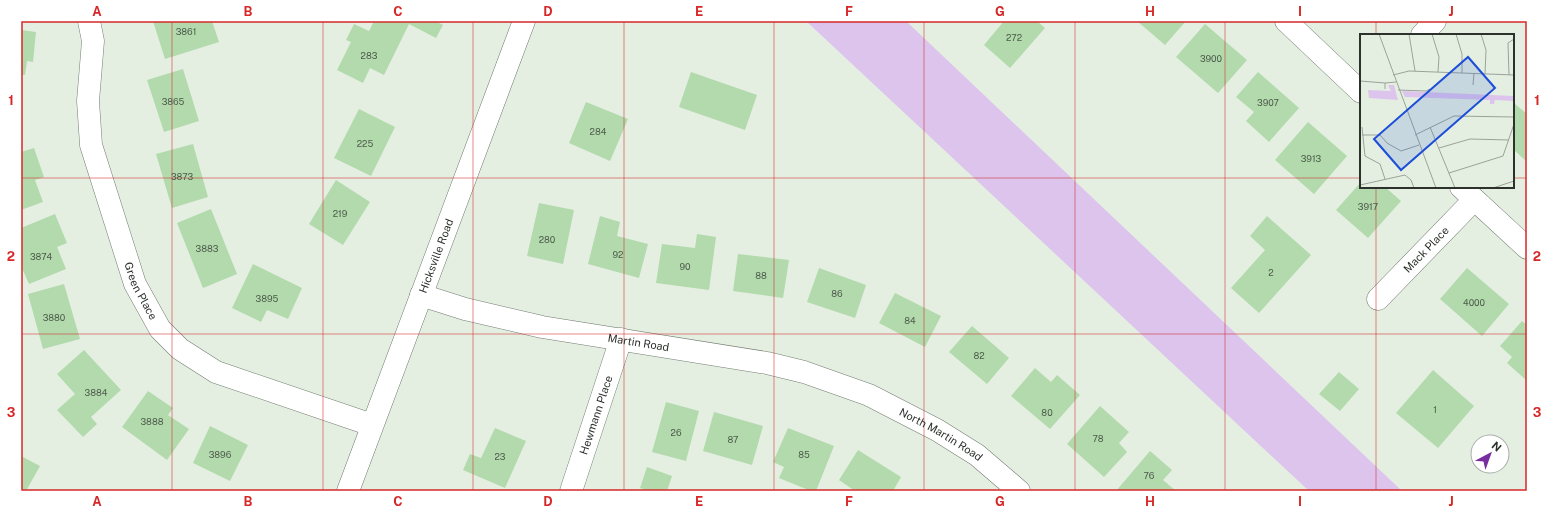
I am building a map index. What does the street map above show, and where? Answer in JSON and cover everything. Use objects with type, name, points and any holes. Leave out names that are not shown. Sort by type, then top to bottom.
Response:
[{"type":"street","name":"Green Place","points":[[89,21],[93,41],[88,101],[91,145],[135,284],[160,329],[180,349],[216,372],[372,425]]},
{"type":"street","name":"Hicksville Road","points":[[348,491],[524,21]]},
{"type":"street","points":[[1286,21],[1360,91]]},
{"type":"street","points":[[1423,34],[1435,21]]},
{"type":"street","points":[[1467,193],[1527,248]]},
{"type":"street","name":"Mack Place","points":[[1378,299],[1467,193]]},
{"type":"street","name":"Martin Road","points":[[421,295],[465,309],[542,327],[767,363],[804,372],[855,390]]},
{"type":"street","name":"Hewmann Place","points":[[571,491],[622,339]]},
{"type":"street","name":"North Martin Road","points":[[855,390],[869,395],[937,430],[977,456],[1019,491]]},
{"type":"shaded area","points":[[806,21],[906,21],[1402,491],[1309,491]]},
{"type":"building","points":[[153,21],[212,21],[219,42],[165,59]]},
{"type":"building","points":[[374,21],[436,21],[443,25],[436,38],[409,24],[384,75],[370,68],[363,83],[337,70],[351,42],[346,40],[354,24],[369,31]]},
{"type":"building","points":[[1004,21],[1037,21],[1045,28],[1010,68],[984,45]]},
{"type":"building","points":[[1137,21],[1186,21],[1165,45]]},
{"type":"building","points":[[1205,24],[1247,60],[1218,93],[1176,57]]},
{"type":"building","points":[[21,30],[36,32],[33,62],[27,61],[25,75],[21,75]]},
{"type":"building","points":[[183,69],[199,121],[164,132],[147,80]]},
{"type":"building","points":[[691,72],[757,95],[745,130],[679,107]]},
{"type":"building","points":[[1258,72],[1299,108],[1269,142],[1246,121],[1254,112],[1236,97]]},
{"type":"building","points":[[586,102],[628,119],[610,161],[569,143]]},
{"type":"building","points":[[1514,103],[1527,114],[1527,162],[1514,150]]},
{"type":"building","points":[[359,109],[395,127],[371,176],[334,158]]},
{"type":"building","points":[[1308,122],[1347,156],[1314,194],[1275,160]]},
{"type":"building","points":[[193,144],[208,197],[172,208],[156,154]]},
{"type":"building","points":[[34,148],[44,177],[35,180],[43,202],[21,210],[21,152]]},
{"type":"building","points":[[336,180],[370,202],[343,245],[309,224]]},
{"type":"building","points":[[1360,183],[1360,188],[1386,188],[1401,201],[1368,238],[1336,210]]},
{"type":"building","points":[[539,203],[574,210],[563,264],[527,256]]},
{"type":"building","points":[[211,209],[237,274],[203,288],[177,223]]},
{"type":"building","points":[[55,214],[67,243],[57,247],[66,269],[29,284],[21,266],[21,228]]},
{"type":"building","points":[[600,216],[620,222],[617,236],[648,244],[639,278],[588,264]]},
{"type":"building","points":[[1267,216],[1311,255],[1259,313],[1231,288],[1265,250],[1250,236]]},
{"type":"building","points":[[697,234],[716,237],[709,290],[656,283],[662,244],[695,248]]},
{"type":"building","points":[[738,254],[789,260],[783,298],[733,291]]},
{"type":"building","points":[[253,264],[302,288],[288,319],[267,310],[261,322],[232,308]]},
{"type":"building","points":[[819,268],[866,285],[855,318],[807,302]]},
{"type":"building","points":[[1467,268],[1509,304],[1482,336],[1440,299]]},
{"type":"building","points":[[64,284],[80,339],[43,349],[28,294]]},
{"type":"building","points":[[895,293],[941,316],[925,347],[879,323]]},
{"type":"building","points":[[1522,321],[1527,325],[1527,381],[1507,363],[1512,357],[1500,346]]},
{"type":"building","points":[[972,326],[1009,358],[987,384],[949,352]]},
{"type":"building","points":[[84,350],[121,390],[91,417],[97,424],[83,437],[57,410],[75,394],[57,374]]},
{"type":"building","points":[[1035,368],[1051,382],[1057,375],[1080,395],[1050,429],[1011,396]]},
{"type":"building","points":[[1433,370],[1474,406],[1438,448],[1396,413]]},
{"type":"building","points":[[1339,372],[1359,389],[1340,411],[1319,394]]},
{"type":"building","points":[[148,391],[173,408],[168,415],[189,429],[167,460],[122,427]]},
{"type":"building","points":[[666,402],[699,411],[686,461],[652,452]]},
{"type":"building","points":[[1100,406],[1129,432],[1119,443],[1127,452],[1104,477],[1067,444]]},
{"type":"building","points":[[714,412],[763,426],[752,465],[703,451]]},
{"type":"building","points":[[210,426],[248,445],[230,481],[193,463]]},
{"type":"building","points":[[495,428],[526,441],[505,488],[463,470],[470,454],[481,458]]},
{"type":"building","points":[[788,428],[834,446],[816,491],[811,491],[779,478],[784,467],[773,462]]},
{"type":"building","points":[[858,450],[901,477],[893,491],[855,491],[839,480]]},
{"type":"building","points":[[1150,451],[1172,470],[1163,480],[1176,491],[1116,491]]},
{"type":"building","points":[[21,456],[40,466],[26,491],[21,491]]},
{"type":"building","points":[[647,467],[672,476],[667,491],[649,491],[640,488]]}]
